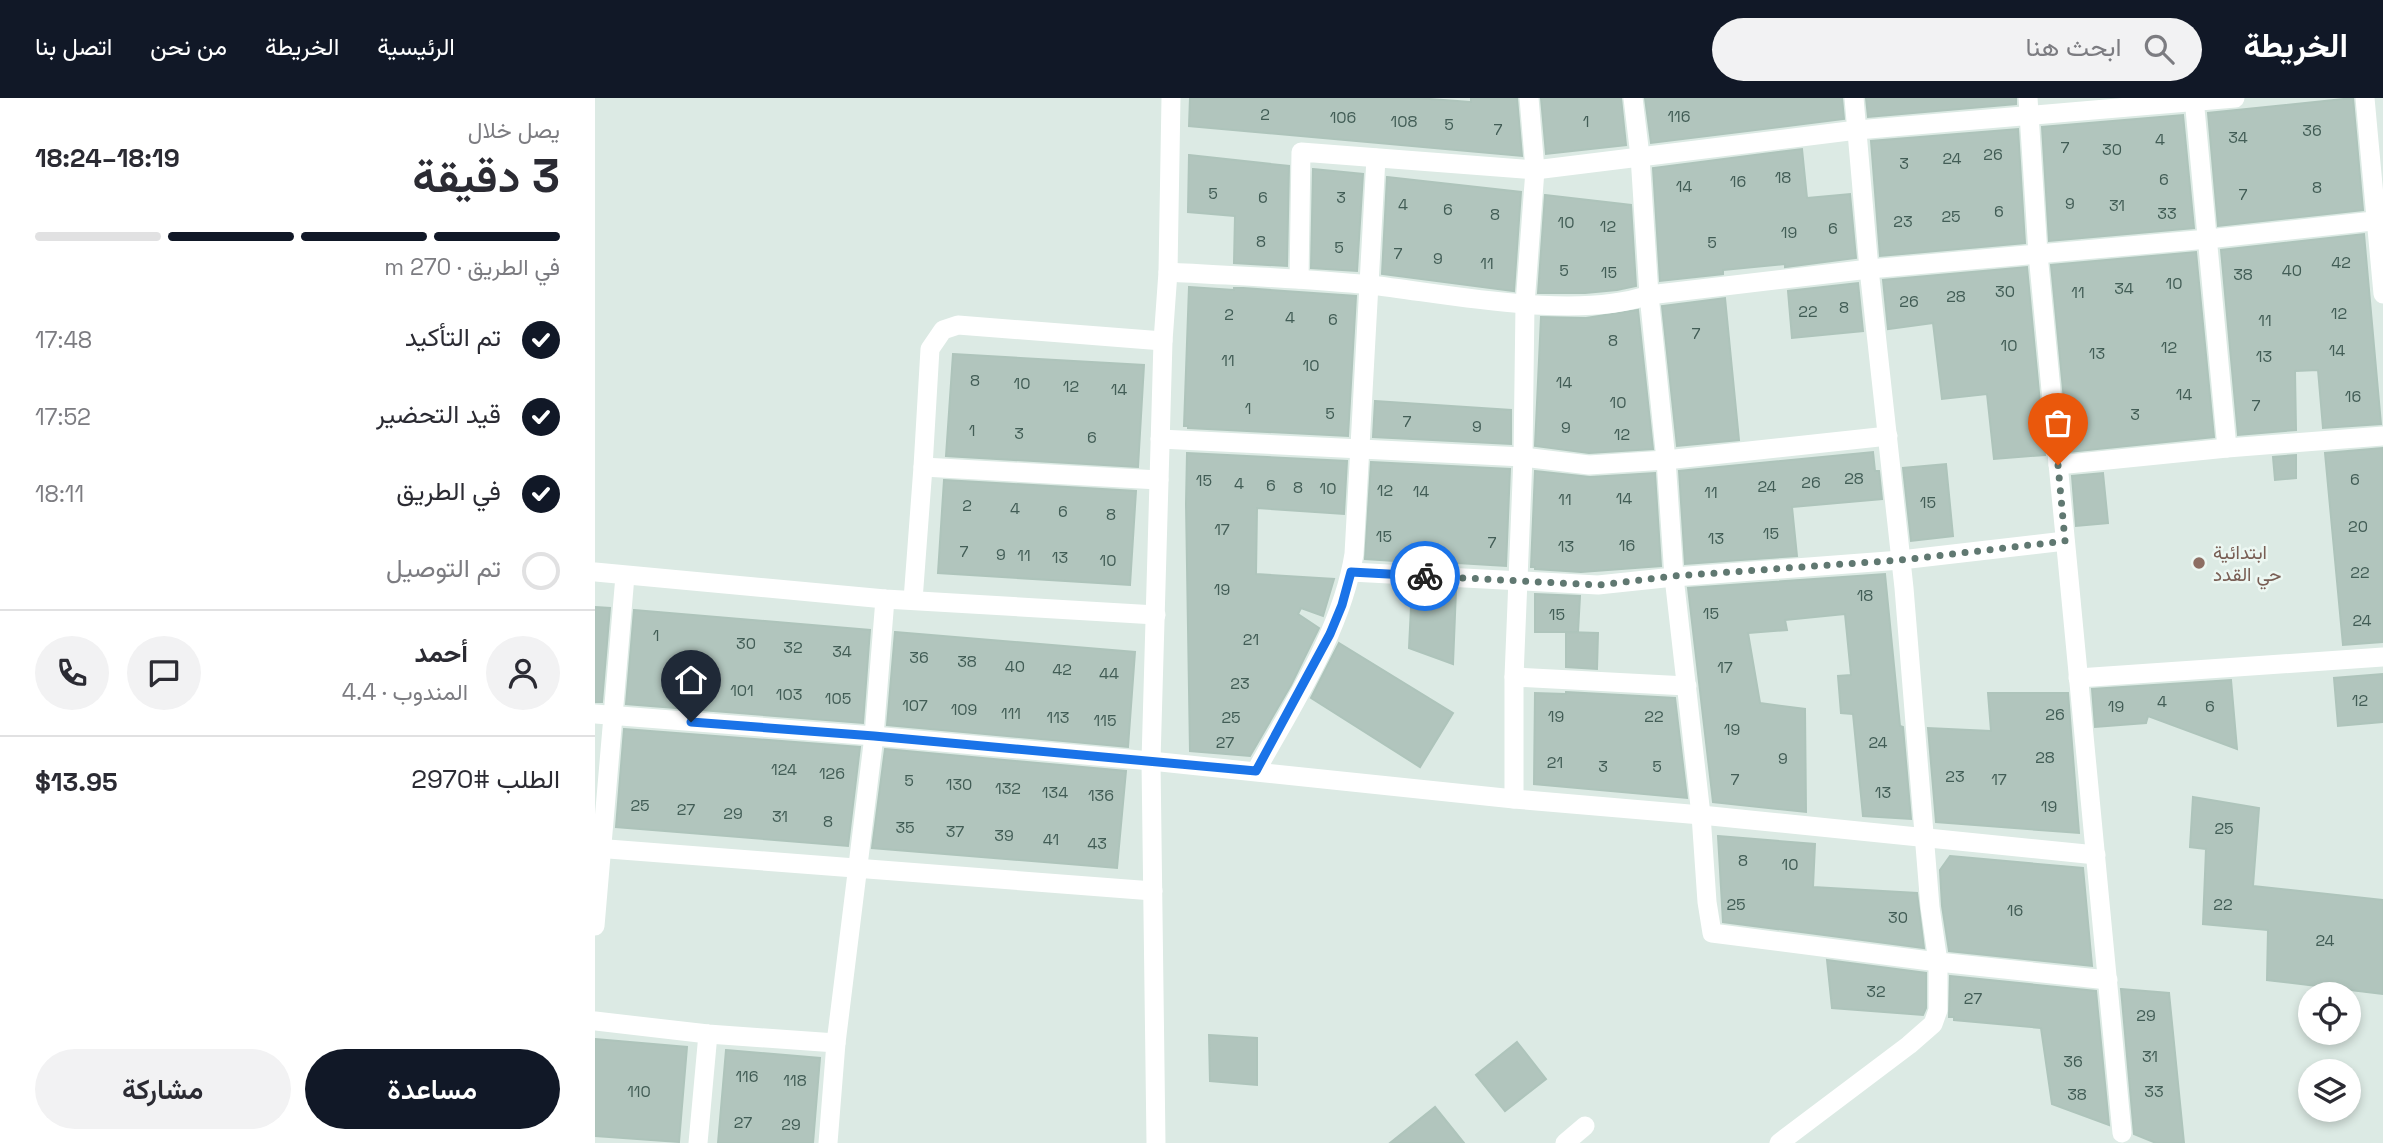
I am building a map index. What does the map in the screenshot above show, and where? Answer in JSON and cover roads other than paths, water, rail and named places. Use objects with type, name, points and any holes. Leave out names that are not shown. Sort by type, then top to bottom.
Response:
[{"type":"street","points":[[1156,1143],[1151,761],[1163,341],[1168,272],[1171,98]]},
{"type":"street","points":[[1514,799],[1514,677],[1523,457],[1525,304],[1535,170],[1529,98]]},
{"type":"street","points":[[1633,98],[1674,576],[1712,933],[1938,962],[2108,980]]},
{"type":"street","points":[[1779,1143],[1909,1045],[1933,1024],[1938,1010],[1938,962],[1930,907],[1901,560],[1869,270],[1854,98]]},
{"type":"street","points":[[1299,279],[1301,152],[1535,170],[2028,106],[2235,98]]},
{"type":"street","points":[[2365,98],[2380,221],[2383,294]]},
{"type":"street","points":[[2194,100],[2227,448]]},
{"type":"street","points":[[2028,106],[2038,254],[2122,1133]]},
{"type":"street","points":[[1256,771],[1330,634],[1351,572],[1376,158]]},
{"type":"street","points":[[1168,272],[1369,285],[1525,304],[1626,303],[1649,295],[1869,270],[2380,221]]},
{"type":"street","points":[[913,600],[930,349],[943,330],[958,325],[1163,341]]},
{"type":"street","points":[[1160,439],[1523,457],[1589,465],[1666,460],[1888,436]]},
{"type":"street","points":[[2058,465],[2383,436]]},
{"type":"street","points":[[923,467],[1160,480]]},
{"type":"street","points":[[1351,572],[1598,585],[1674,576],[1901,560],[2065,541]]},
{"type":"street","points":[[595,572],[885,599],[1156,615]]},
{"type":"street","points":[[595,926],[604,715],[625,576]]},
{"type":"street","points":[[828,1143],[836,1044],[874,736],[885,599]]},
{"type":"street","points":[[2078,678],[2383,657]]},
{"type":"street","points":[[1514,677],[1687,686]]},
{"type":"street","points":[[604,715],[1151,761],[2096,855]]},
{"type":"street","points":[[598,848],[1153,891]]},
{"type":"street","points":[[595,1021],[708,1034],[836,1044]]},
{"type":"street","points":[[698,1143],[708,1034]]},
{"type":"street","points":[[1565,1143],[1585,1126]]},
{"type":"place","name":"ابتدائية حي القدد","points":[[2199,563]]}]
